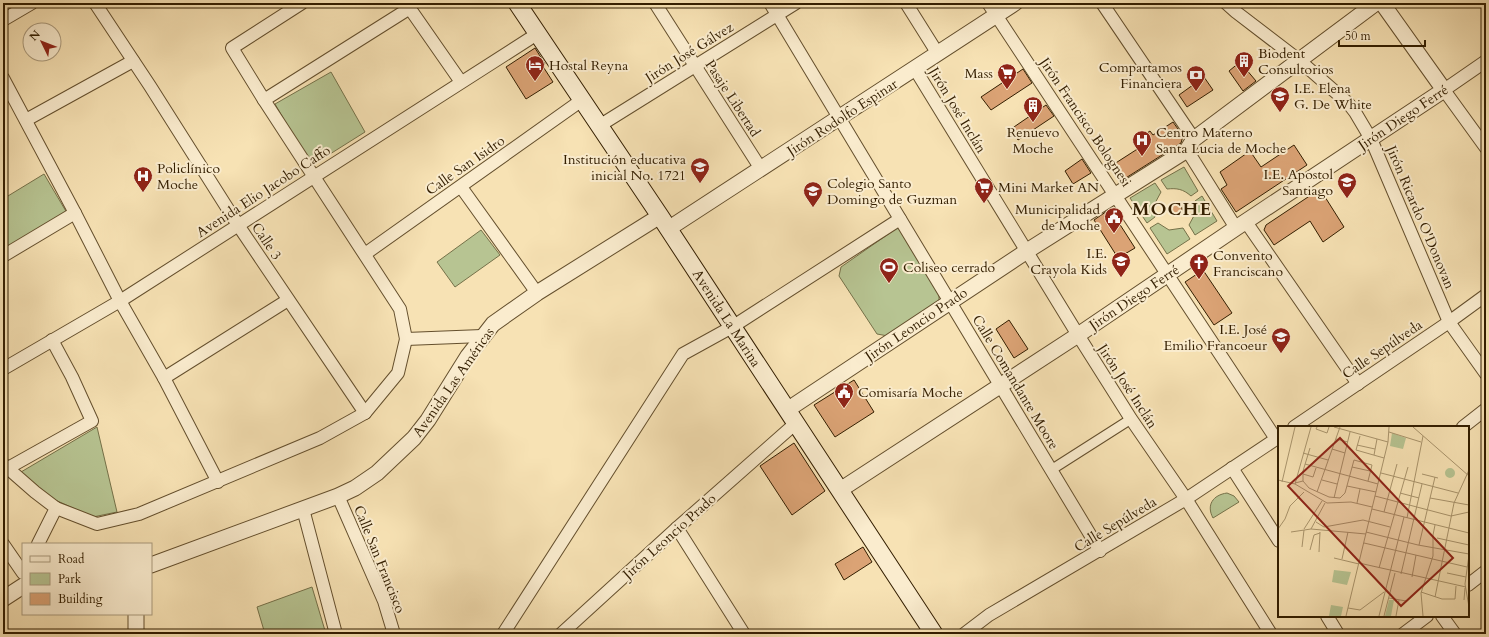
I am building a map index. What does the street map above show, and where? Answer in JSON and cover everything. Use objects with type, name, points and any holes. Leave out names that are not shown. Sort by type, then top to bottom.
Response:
[{"type":"main road","name":"Avenida La Marina","points":[[517,3],[792,416],[934,634]]},
{"type":"street","points":[[3,20],[32,3]]},
{"type":"street","name":"Calle 3","points":[[95,3],[238,225],[365,413]]},
{"type":"street","points":[[52,340],[72,377],[92,421],[5,466],[56,508],[97,524],[139,514],[320,438],[365,413],[398,373],[406,339],[400,309],[264,100],[232,48],[302,3]]},
{"type":"street","name":"Pasaje Libertad","points":[[656,3],[761,169]]},
{"type":"street","name":"Calle Comandante Moore","points":[[770,3],[1100,551]]},
{"type":"street","name":"Jirón José Gálvez","points":[[599,126],[796,3]]},
{"type":"street","points":[[906,3],[938,54]]},
{"type":"street","name":"Jirón Francisco Bolognesi","points":[[988,3],[1278,438]]},
{"type":"street","name":"Jirón Rodolfo Espinar","points":[[664,223],[761,169],[1015,3]]},
{"type":"street","points":[[1102,3],[1241,225],[1358,384]]},
{"type":"street","name":"Jirón Ricardo O'Donovan","points":[[1226,3],[1300,61],[1348,103],[1355,112],[1371,139],[1449,322],[1486,374]]},
{"type":"street","name":"Jirón Leoncio Prado","points":[[560,634],[677,528],[792,416],[950,302],[1116,195],[1190,145],[1376,3]]},
{"type":"street","points":[[1382,3],[1486,148]]},
{"type":"street","points":[[264,100],[408,6],[461,82]]},
{"type":"street","name":"Avenida Elio Jacobo Caffo","points":[[3,369],[120,301],[537,34]]},
{"type":"street","points":[[26,120],[133,61]]},
{"type":"street","name":"Jirón Diego Ferré","points":[[840,490],[1078,335],[1486,61]]},
{"type":"street","name":"Jirón José Inclán","points":[[915,69],[1078,335],[1131,419],[1186,499],[1271,634]]},
{"type":"street","points":[[3,78],[120,301],[164,378],[218,482]]},
{"type":"street","name":"Calle San Isidro","points":[[365,254],[582,100]]},
{"type":"street","points":[[462,186],[537,293]]},
{"type":"street","points":[[3,256],[75,213]]},
{"type":"street","points":[[503,634],[683,354],[732,327],[900,219]]},
{"type":"street","name":"Avenida Las Américas","points":[[152,565],[338,496],[355,488],[377,473],[414,438],[428,420],[468,356],[492,324],[537,293],[664,223]]},
{"type":"street","name":"Calle Sepúlveda","points":[[1295,426],[1449,322],[1486,295]]},
{"type":"street","points":[[164,378],[288,300]]},
{"type":"street","points":[[406,339],[482,336]]},
{"type":"street","points":[[1464,426],[1486,409]]},
{"type":"street","points":[[1051,470],[1131,419]]},
{"type":"street","name":"Calle Sepúlveda","points":[[964,634],[989,615],[1186,499],[1278,438]]},
{"type":"street","points":[[1232,468],[1278,539]]},
{"type":"street","name":"Calle San Francisco","points":[[338,496],[384,601],[394,634]]},
{"type":"street","points":[[38,543],[56,508]]},
{"type":"street","points":[[303,509],[336,634]]},
{"type":"street","points":[[677,528],[744,634]]},
{"type":"street","points":[[3,544],[22,571]]},
{"type":"street","points":[[1469,584],[1486,571]]},
{"type":"street","points":[[3,599],[22,587]]},
{"type":"street","points":[[136,615],[136,634]]},
{"type":"street","points":[[1327,617],[1338,634]]},
{"type":"street","points":[[1403,634],[1426,617]]},
{"type":"street","points":[[1443,617],[1455,634]]},
{"type":"green space","points":[[331,72],[365,132],[311,166],[275,104]]},
{"type":"green space","points":[[1184,167],[1198,191],[1191,196],[1180,190],[1167,189],[1161,180]]},
{"type":"green space","points":[[44,174],[67,213],[3,252],[3,199]]},
{"type":"green space","points":[[1155,183],[1161,192],[1154,205],[1155,217],[1147,223],[1130,198]]},
{"type":"green space","points":[[1202,196],[1217,221],[1195,235],[1189,225],[1196,212],[1195,201]]},
{"type":"green space","points":[[1158,223],[1169,230],[1183,228],[1190,239],[1167,254],[1150,228]]},
{"type":"green space","name":"Coliseo cerrado","points":[[897,228],[903,230],[939,291],[939,301],[888,336],[877,334],[839,276],[841,267]]},
{"type":"green space","points":[[481,230],[500,255],[455,287],[437,262]]},
{"type":"green space","points":[[97,427],[117,512],[93,517],[53,499],[21,472]]},
{"type":"green space","points":[[1227,493],[1234,496],[1239,502],[1213,518],[1210,509],[1212,501],[1218,496]]},
{"type":"green space","points":[[312,587],[326,634],[265,634],[257,607]]},
{"type":"building","points":[[535,48],[545,64],[542,65],[553,82],[526,99],[506,67]]},
{"type":"building","name":"Biodent Consultorios","points":[[1240,62],[1256,81],[1243,91],[1229,71]]},
{"type":"building","name":"Mass","points":[[1023,69],[1032,83],[991,110],[981,97]]},
{"type":"building","name":"Compartamos Financiera","points":[[1204,77],[1213,90],[1187,107],[1179,95]]},
{"type":"building","name":"Renuevo Moche","points":[[1046,105],[1054,116],[1018,140],[1011,129]]},
{"type":"building","name":"Centro Materno Santa Lucia de Moche","points":[[1173,122],[1183,136],[1181,143],[1121,181],[1111,166],[1139,148],[1135,141],[1150,131],[1153,135]]},
{"type":"building","points":[[1294,145],[1307,165],[1236,212],[1221,189],[1227,185],[1220,172],[1250,151],[1261,167]]},
{"type":"building","points":[[1082,159],[1091,173],[1073,184],[1065,171]]},
{"type":"building","points":[[1320,189],[1344,227],[1323,242],[1310,221],[1274,245],[1264,230],[1266,225]]},
{"type":"building","points":[[1175,202],[1180,204],[1182,209],[1180,214],[1175,216],[1170,214],[1168,209],[1170,204]]},
{"type":"building","name":"Municipalidad de Moche","points":[[1110,209],[1135,248],[1118,258],[1094,220]]},
{"type":"building","name":"Convento Franciscano","points":[[1203,270],[1232,313],[1214,325],[1185,282]]},
{"type":"building","points":[[1009,320],[1028,349],[1014,358],[996,329]]},
{"type":"building","name":"Comisaría Moche","points":[[854,380],[874,412],[835,437],[814,405]]},
{"type":"building","points":[[794,443],[825,491],[792,515],[760,466]]},
{"type":"building","points":[[863,547],[872,562],[844,580],[835,564]]},
{"type":"place","name":"Biodent Consultorios","points":[[1244,78]]},
{"type":"place","name":"Hostal Reyna","points":[[535,82]]},
{"type":"place","name":"Mass","points":[[1007,90]]},
{"type":"place","name":"Compartamos Financiera","points":[[1196,92]]},
{"type":"place","name":"I.E. Elena G. De White","points":[[1280,113]]},
{"type":"place","name":"Renuevo Moche","points":[[1033,123]]},
{"type":"place","name":"Centro Materno Santa Lucia de Moche","points":[[1142,157]]},
{"type":"place","name":"Institución educativa inicial No. 1721","points":[[700,184]]},
{"type":"place","name":"Policlínico Moche","points":[[143,193]]},
{"type":"place","name":"I.E. Apostol Santiago","points":[[1347,199]]},
{"type":"place","name":"Mini Market AN","points":[[984,204]]},
{"type":"place","name":"Colegio Santo Domingo de Guzman","points":[[813,208]]},
{"type":"place","name":"Municipalidad de Moche","points":[[1114,234]]},
{"type":"place","name":"I.E. Crayola Kids","points":[[1121,278]]},
{"type":"place","name":"Convento Franciscano","points":[[1199,280]]},
{"type":"place","name":"Coliseo cerrado","points":[[889,284]]},
{"type":"place","name":"I.E. José Emilio Francoeur","points":[[1281,354]]},
{"type":"place","name":"Comisaría Moche","points":[[844,409]]},
{"type":"district","name":"MOCHE","points":[[1172,209]]}]
